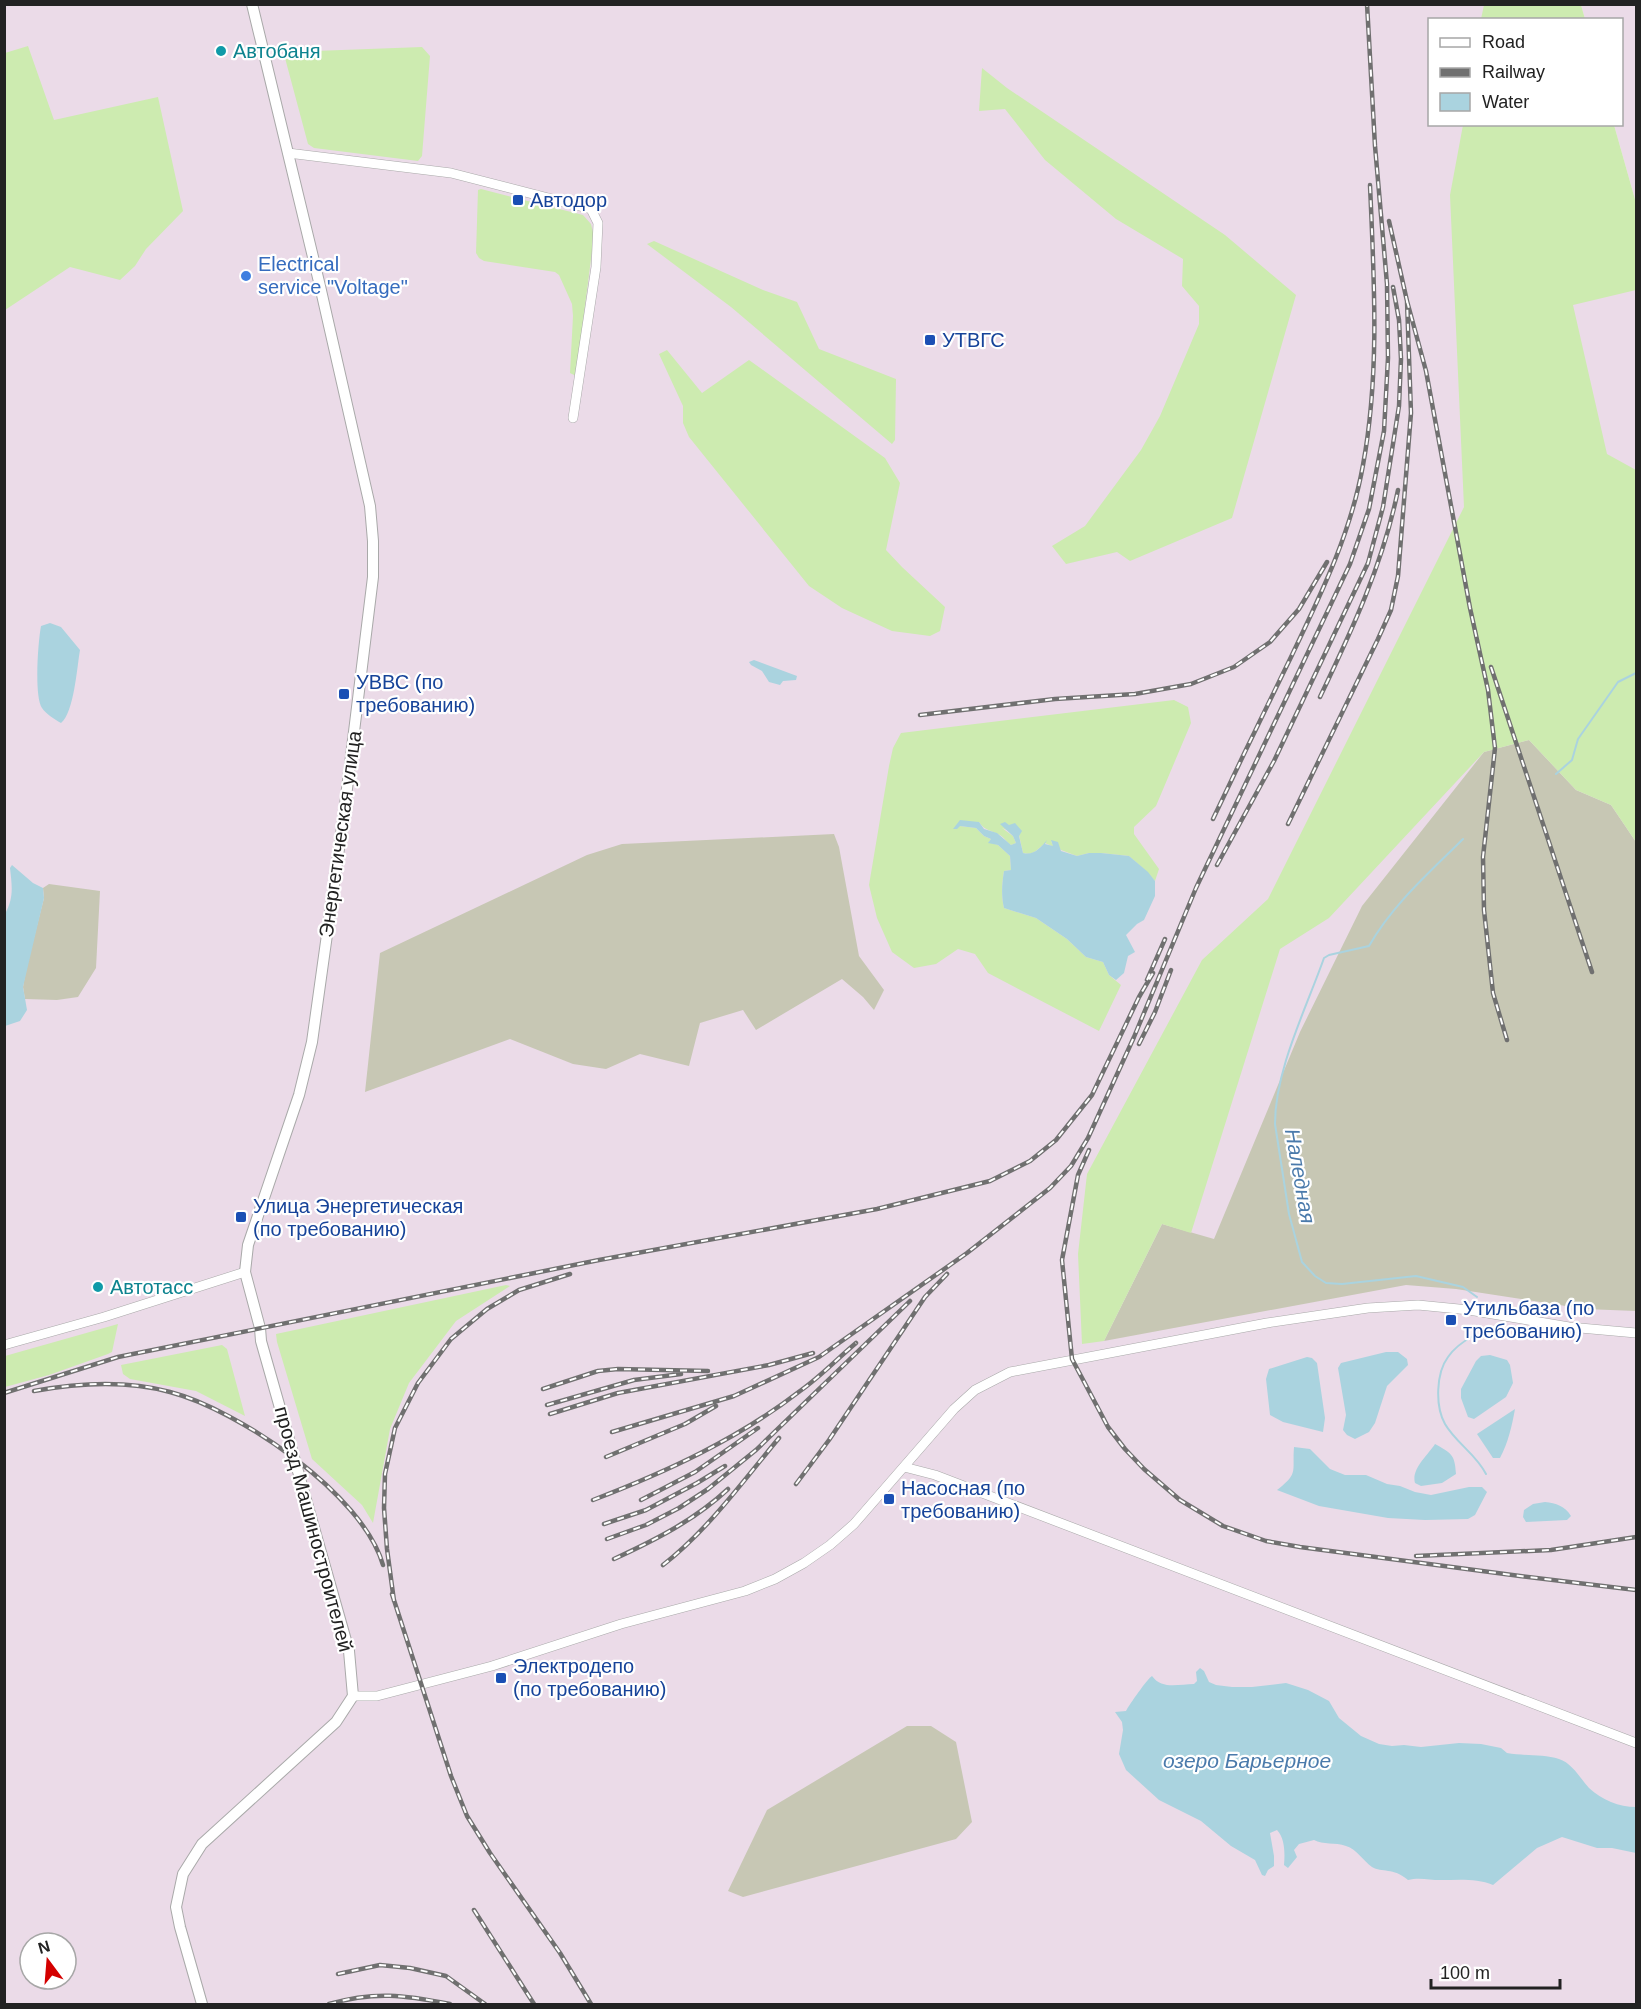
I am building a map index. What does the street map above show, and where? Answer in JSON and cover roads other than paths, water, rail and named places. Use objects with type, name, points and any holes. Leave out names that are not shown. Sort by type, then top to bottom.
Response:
[{"type":"street","name":"Энергетическая улица","points":[[245,1272],[248,1245],[299,1095],[312,1042],[344,813],[373,577],[370,506],[321,286],[252,4]]},
{"type":"street","points":[[288,153],[451,173],[591,209],[598,223],[596,267],[573,418]]},
{"type":"street","points":[[4,1345],[104,1317],[245,1272]]},
{"type":"street","name":"проезд Машиностроителей","points":[[245,1272],[260,1328],[261,1341],[349,1651],[353,1696]]},
{"type":"street","points":[[202,2004],[176,1907],[183,1874],[202,1844],[336,1722],[353,1696],[377,1696],[499,1664],[621,1623],[746,1591],[775,1579],[830,1545],[854,1524],[954,1409],[975,1390],[1011,1372],[1083,1357],[1368,1308],[1418,1305],[1469,1310],[1569,1327],[1636,1333]]},
{"type":"street","points":[[904,1467],[935,1475],[1636,1743]]},
{"type":"water","points":[[50,623],[61,627],[80,650],[72,700],[61,723],[42,708],[38,692],[41,626]]},
{"type":"water","points":[[754,660],[797,676],[796,680],[783,681],[780,685],[769,682],[762,671],[749,662]]},
{"type":"water","points":[[960,820],[979,822],[984,829],[997,833],[1011,845],[1016,843],[1013,836],[1000,824],[1015,823],[1022,831],[1019,836],[1023,853],[1034,852],[1047,840],[1045,844],[1053,846],[1051,840],[1058,842],[1061,851],[1077,856],[1101,853],[1129,856],[1148,872],[1155,881],[1155,896],[1144,920],[1126,935],[1135,952],[1128,956],[1124,973],[1116,980],[1109,975],[1103,962],[1086,957],[1067,939],[1036,918],[1004,908],[1002,894],[1004,871],[1011,870],[1010,856],[998,845],[988,843],[991,839],[976,828],[960,826],[953,829]]},
{"type":"water","points":[[12,865],[33,883],[43,888],[44,898],[23,987],[27,1010],[20,1021],[5,1026],[5,914],[11,897],[10,868]]},
{"type":"water","points":[[1386,1352],[1398,1352],[1407,1359],[1408,1365],[1387,1386],[1375,1423],[1369,1432],[1355,1439],[1343,1430],[1346,1415],[1338,1368],[1341,1363]]},
{"type":"water","points":[[1490,1355],[1507,1360],[1513,1383],[1506,1397],[1474,1419],[1468,1417],[1461,1398],[1461,1389],[1476,1361],[1481,1356]]},
{"type":"water","points":[[1307,1357],[1317,1363],[1325,1418],[1323,1432],[1283,1422],[1270,1415],[1266,1379],[1269,1369]]},
{"type":"water","points":[[1515,1409],[1503,1452],[1500,1458],[1493,1458],[1477,1434]]},
{"type":"water","points":[[1435,1444],[1451,1455],[1455,1462],[1456,1474],[1442,1483],[1421,1486],[1415,1483],[1415,1473]]},
{"type":"water","points":[[1294,1447],[1310,1449],[1330,1469],[1345,1475],[1366,1475],[1415,1492],[1431,1495],[1469,1487],[1482,1487],[1487,1492],[1475,1515],[1468,1519],[1388,1518],[1319,1506],[1277,1490],[1292,1476]]},
{"type":"water","points":[[1545,1502],[1560,1506],[1571,1516],[1567,1520],[1526,1522],[1523,1517],[1524,1510],[1533,1504]]},
{"type":"water","name":"озеро Барьерное","points":[[1200,1668],[1209,1682],[1216,1685],[1252,1687],[1286,1683],[1308,1690],[1329,1701],[1339,1718],[1361,1736],[1379,1744],[1421,1747],[1459,1743],[1481,1744],[1501,1748],[1507,1753],[1546,1756],[1564,1761],[1599,1796],[1617,1804],[1636,1807],[1636,1853],[1612,1848],[1597,1848],[1562,1837],[1537,1848],[1493,1885],[1467,1880],[1408,1880],[1397,1873],[1372,1867],[1350,1848],[1314,1840],[1299,1844],[1294,1850],[1297,1857],[1288,1868],[1284,1865],[1283,1842],[1277,1830],[1270,1833],[1274,1866],[1265,1876],[1262,1875],[1255,1860],[1231,1846],[1201,1821],[1159,1800],[1126,1770],[1119,1754],[1123,1730],[1122,1722],[1115,1712],[1126,1711],[1152,1676],[1166,1685],[1194,1684],[1197,1681],[1196,1672]]},
{"type":"waterway","name":"Наледная","points":[[1556,774],[1572,760],[1578,739],[1618,682],[1636,673]]},
{"type":"waterway","name":"Наледная","points":[[1463,839],[1400,903],[1369,946],[1324,958],[1286,1061],[1276,1103],[1275,1124],[1289,1214],[1302,1262],[1315,1276],[1326,1283],[1342,1284],[1416,1276],[1463,1287],[1477,1297]]},
{"type":"waterway","name":"Наледная","points":[[1473,1336],[1456,1348],[1444,1364],[1439,1380],[1438,1399],[1445,1424],[1477,1460],[1486,1474]]},
{"type":"railway","points":[[612,1432],[734,1396],[819,1357],[967,1253],[1050,1188],[1071,1166],[1088,1138],[1134,1037],[1196,888],[1350,564],[1369,509],[1384,431],[1388,358],[1387,284],[1375,146],[1367,4]]},
{"type":"railway","points":[[1213,819],[1324,586],[1343,539],[1358,490],[1368,430],[1374,361],[1370,185]]},
{"type":"railway","points":[[1288,824],[1391,610],[1398,576],[1411,413],[1407,301],[1389,221]]},
{"type":"railway","points":[[1217,865],[1274,761],[1368,563],[1383,507],[1399,406],[1401,359],[1399,320],[1393,287]]},
{"type":"railway","points":[[1407,301],[1426,371],[1470,608],[1488,690],[1495,748],[1483,857],[1484,910],[1493,993],[1507,1040]]},
{"type":"railway","points":[[1320,697],[1355,622],[1375,570],[1398,490]]},
{"type":"railway","points":[[920,715],[1055,699],[1135,694],[1191,684],[1234,667],[1270,642],[1299,609],[1327,562]]},
{"type":"railway","points":[[1491,667],[1592,972]]},
{"type":"railway","points":[[1147,980],[1165,939]]},
{"type":"railway","points":[[1139,1044],[1155,1012],[1171,970]]},
{"type":"railway","points":[[4,1393],[118,1357],[599,1260],[877,1209],[990,1181],[1030,1161],[1056,1140],[1092,1095],[1153,973]]},
{"type":"railway","points":[[1089,1150],[1078,1175],[1062,1260],[1072,1359],[1108,1427],[1144,1469],[1180,1500],[1223,1526],[1266,1541],[1636,1590]]},
{"type":"railway","points":[[394,1601],[384,1508],[385,1474],[395,1428],[418,1383],[451,1339],[487,1309],[519,1290],[570,1274]]},
{"type":"railway","points":[[796,1484],[829,1440],[925,1297],[947,1274]]},
{"type":"railway","points":[[607,1539],[646,1525],[679,1508],[708,1489],[756,1450],[910,1301]]},
{"type":"railway","points":[[593,1500],[674,1466],[727,1439],[807,1386],[856,1343]]},
{"type":"railway","points":[[550,1414],[618,1393],[769,1365],[813,1353]]},
{"type":"railway","points":[[543,1389],[598,1371],[618,1369],[708,1371]]},
{"type":"railway","points":[[547,1405],[634,1380],[681,1374]]},
{"type":"railway","points":[[34,1391],[102,1384],[153,1388],[198,1402],[230,1417],[295,1459],[325,1484],[351,1511],[371,1538],[383,1565]]},
{"type":"railway","points":[[606,1457],[685,1424],[716,1406]]},
{"type":"railway","points":[[641,1500],[695,1472],[758,1428]]},
{"type":"railway","points":[[663,1565],[710,1521],[779,1438]]},
{"type":"railway","points":[[604,1524],[646,1510],[725,1466]]},
{"type":"railway","points":[[614,1559],[688,1520],[728,1489]]},
{"type":"railway","points":[[1416,1556],[1551,1550],[1636,1537]]},
{"type":"railway","points":[[392,1594],[451,1776],[467,1816],[560,1953],[591,2004]]},
{"type":"railway","points":[[474,1910],[534,2004]]},
{"type":"railway","points":[[338,1974],[380,1965],[410,1968],[446,1976],[485,2004]]},
{"type":"railway","points":[[329,2004],[375,1996],[418,1998],[450,2004]]},
{"type":"place","name":"Автобаня","points":[[221,51]]},
{"type":"place","name":"Автодор","points":[[518,200]]},
{"type":"place","name":"Electrical service \"Voltage\"","points":[[246,276]]},
{"type":"place","name":"УТВГС","points":[[930,340]]},
{"type":"place","name":"УВВС (по требованию)","points":[[344,694]]},
{"type":"place","name":"Улица Энергетическая (по требованию)","points":[[241,1217]]},
{"type":"place","name":"Автотасс","points":[[98,1287]]},
{"type":"place","name":"Утильбаза (по требованию)","points":[[1451,1320]]},
{"type":"place","name":"Насосная (по требованию)","points":[[889,1499]]},
{"type":"place","name":"Электродепо (по требованию)","points":[[501,1678]]}]
